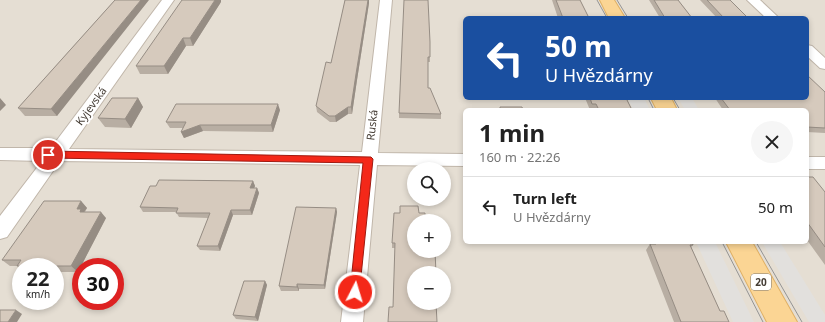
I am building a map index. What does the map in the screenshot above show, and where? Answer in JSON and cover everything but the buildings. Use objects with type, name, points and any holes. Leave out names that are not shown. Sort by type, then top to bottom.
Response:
[{"type":"main road","points":[[607,0],[616,16]]},
{"type":"main road","name":"20","points":[[740,244],[782,322]]},
{"type":"street","name":"Kyjevská","points":[[0,231],[168,0]]},
{"type":"street","name":"Ruská","points":[[352,322],[368,159],[386,0]]},
{"type":"street","points":[[753,0],[771,16]]},
{"type":"street","points":[[809,51],[825,65]]},
{"type":"street","points":[[0,154],[463,160]]},
{"type":"street","points":[[809,163],[825,163]]},
{"type":"shaded area","points":[[0,0],[825,0],[825,322],[0,322]]},
{"type":"shaded area","points":[[162,0],[165,0],[64,138],[57,138]]},
{"type":"shaded area","points":[[629,100],[645,100],[649,108],[632,108]]},
{"type":"shaded area","points":[[679,100],[693,100],[698,108],[684,108]]},
{"type":"shaded area","points":[[697,244],[716,244],[754,322],[733,322]]},
{"type":"shaded area","points":[[763,244],[781,244],[825,315],[825,322],[809,322]]},
{"type":"tram line","points":[[597,0],[606,16]]},
{"type":"tram line","points":[[617,0],[627,16]]},
{"type":"tram line","points":[[649,100],[653,108]]},
{"type":"tram line","points":[[674,100],[679,108]]},
{"type":"tram line","points":[[723,244],[763,322]]},
{"type":"tram line","points":[[757,244],[802,322]]},
{"type":"route","points":[[48,155],[368,159],[355,292]]}]
